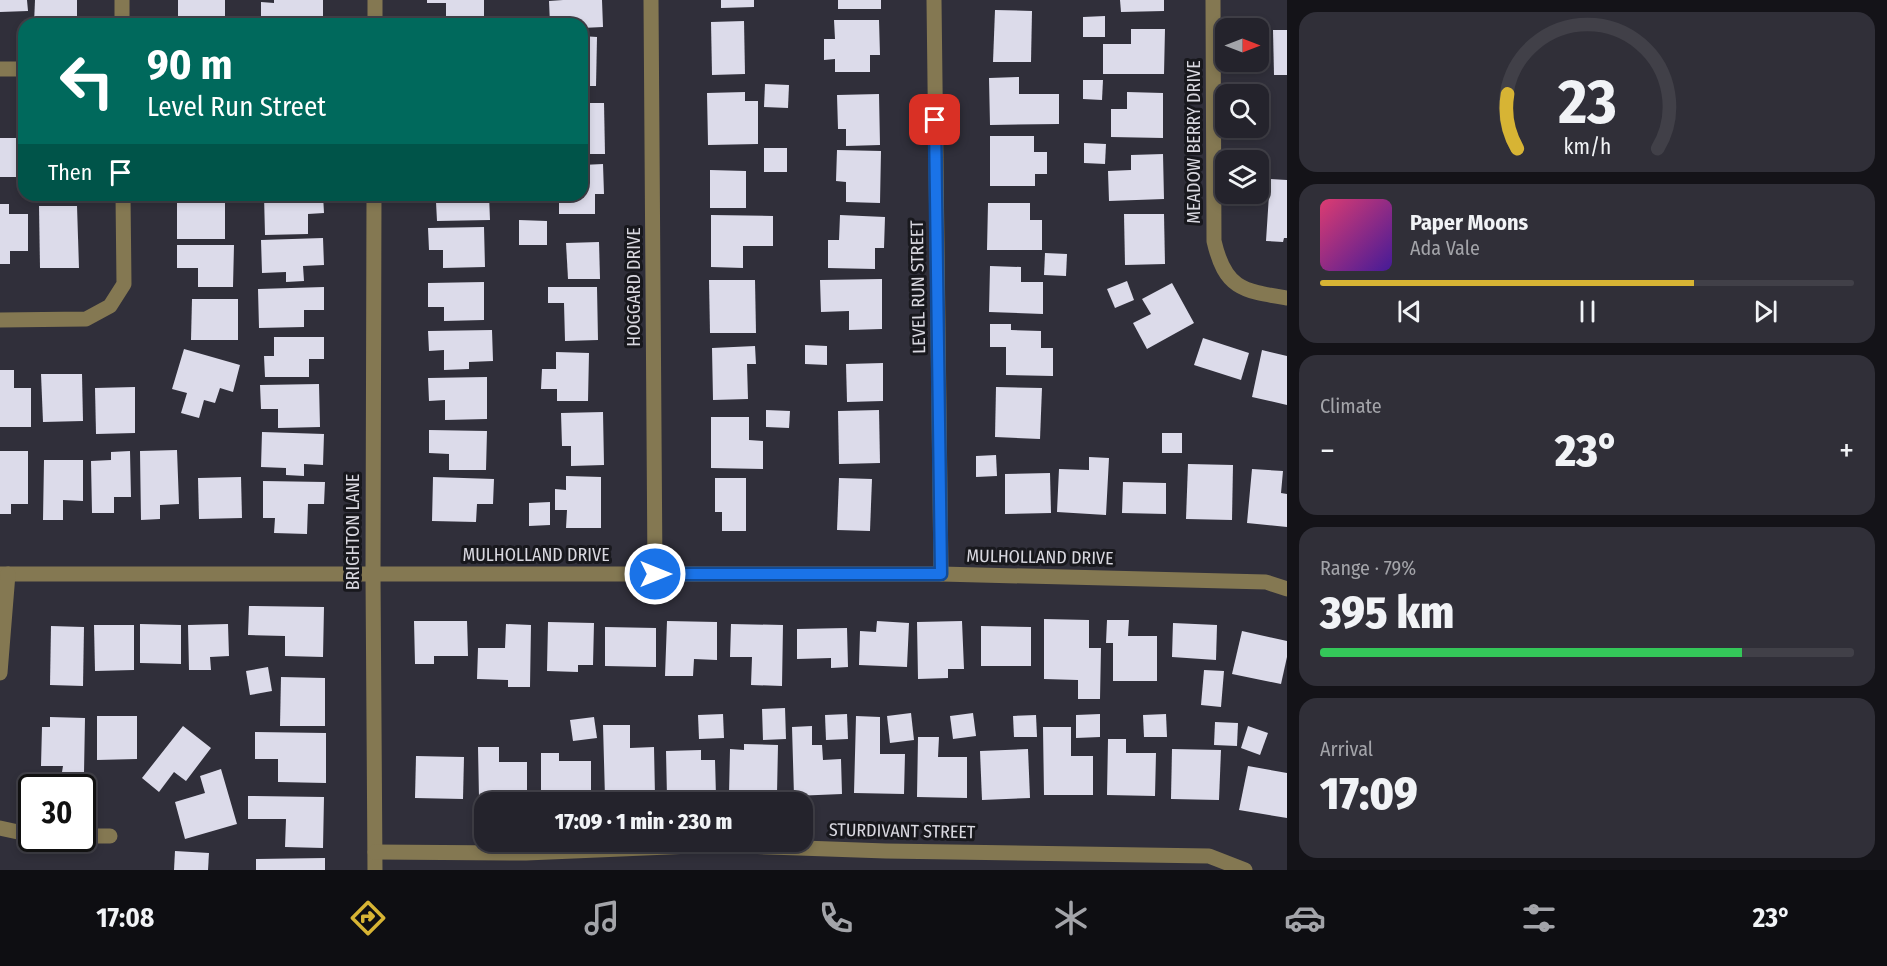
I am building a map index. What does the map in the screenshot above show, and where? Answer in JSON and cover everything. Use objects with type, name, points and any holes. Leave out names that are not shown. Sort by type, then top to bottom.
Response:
[{"type":"street","points":[[122,0],[122,18]]},
{"type":"street","points":[[375,0],[375,18]]},
{"type":"street","name":"HOGGARD DRIVE","points":[[651,0],[655,574]]},
{"type":"street","name":"LEVEL RUN STREET","points":[[934,0],[941,574]]},
{"type":"street","name":"MEADOW BERRY DRIVE","points":[[1213,0],[1214,241],[1219,262],[1231,280],[1252,293],[1287,298]]},
{"type":"street","points":[[0,69],[18,69]]},
{"type":"street","points":[[0,320],[86,319],[110,306],[124,284],[123,201]]},
{"type":"street","name":"BRIGHTON LANE","points":[[374,201],[372,575],[375,870]]},
{"type":"street","points":[[0,673],[4,574]]},
{"type":"street","name":"MULHOLLAND DRIVE","points":[[4,574],[941,574],[1266,582],[1287,589]]},
{"type":"street","points":[[0,828],[18,832]]},
{"type":"street","points":[[96,836],[110,836]]},
{"type":"street","name":"STURDIVANT STREET","points":[[375,852],[526,853],[716,845],[886,851],[1209,856],[1245,870]]},
{"type":"building","points":[[0,0],[27,0],[28,11],[0,12]]},
{"type":"building","points":[[35,0],[77,0],[77,18],[34,18]]},
{"type":"building","points":[[178,0],[225,0],[225,18],[178,18]]},
{"type":"building","points":[[274,0],[323,0],[323,18],[261,18],[261,2],[274,3]]},
{"type":"building","points":[[427,0],[484,0],[484,18],[446,18],[446,3],[427,3]]},
{"type":"building","points":[[602,0],[603,27],[588,28],[588,18],[550,18],[549,1]]},
{"type":"building","points":[[721,0],[754,0],[754,7],[721,8]]},
{"type":"building","points":[[838,0],[881,0],[881,9],[838,9]]},
{"type":"building","points":[[1120,0],[1164,0],[1164,11],[1121,12]]},
{"type":"building","points":[[995,10],[1032,11],[1031,62],[993,62]]},
{"type":"building","points":[[1105,16],[1105,37],[1083,37],[1083,17]]},
{"type":"building","points":[[834,20],[879,20],[880,55],[870,55],[870,72],[835,72],[835,59],[824,60],[824,39],[835,39]]},
{"type":"building","points":[[744,21],[745,74],[712,75],[711,22]]},
{"type":"building","points":[[1131,29],[1165,29],[1164,74],[1103,74],[1103,44],[1131,44]]},
{"type":"building","points":[[1273,30],[1287,30],[1287,75],[1274,75]]},
{"type":"building","points":[[588,36],[597,37],[596,86],[588,86]]},
{"type":"building","points":[[1019,77],[1019,94],[1059,94],[1059,124],[990,125],[989,78]]},
{"type":"building","points":[[1083,80],[1103,80],[1102,100],[1083,99]]},
{"type":"building","points":[[765,84],[789,85],[788,108],[764,107]]},
{"type":"building","points":[[745,92],[745,101],[758,101],[758,144],[708,145],[707,93]]},
{"type":"building","points":[[1127,92],[1163,93],[1163,138],[1111,137],[1111,109],[1127,109]]},
{"type":"building","points":[[879,94],[880,145],[846,146],[846,129],[838,129],[837,95]]},
{"type":"building","points":[[588,103],[604,103],[605,154],[588,154]]},
{"type":"building","points":[[990,136],[1034,136],[1034,152],[1047,152],[1047,174],[1035,174],[1035,186],[990,186]]},
{"type":"building","points":[[0,138],[18,138],[18,177],[0,177]]},
{"type":"building","points":[[1084,143],[1106,144],[1105,164],[1084,163]]},
{"type":"building","points":[[764,148],[787,148],[787,172],[764,172]]},
{"type":"building","points":[[837,150],[881,151],[880,203],[846,202],[846,182],[836,181]]},
{"type":"building","points":[[1163,154],[1164,199],[1109,201],[1108,171],[1131,170],[1131,155]]},
{"type":"building","points":[[603,164],[604,194],[595,194],[595,214],[559,214],[559,201],[588,201],[588,165]]},
{"type":"building","points":[[710,170],[746,171],[746,208],[710,208]]},
{"type":"building","points":[[1270,179],[1287,180],[1287,238],[1284,238],[1283,242],[1266,241]]},
{"type":"building","points":[[177,201],[225,201],[225,239],[177,239]]},
{"type":"building","points":[[264,201],[323,201],[324,213],[308,214],[308,234],[265,235]]},
{"type":"building","points":[[489,201],[490,220],[437,221],[436,202],[429,202]]},
{"type":"building","points":[[988,203],[1030,203],[1030,220],[1042,220],[1042,250],[987,250]]},
{"type":"building","points":[[0,204],[9,204],[9,214],[28,214],[28,251],[10,251],[10,264],[0,264]]},
{"type":"building","points":[[39,206],[77,206],[79,268],[40,268]]},
{"type":"building","points":[[1124,214],[1164,214],[1165,264],[1125,265]]},
{"type":"building","points":[[711,215],[773,216],[773,246],[743,246],[743,268],[711,267]]},
{"type":"building","points":[[840,215],[885,217],[884,248],[875,248],[875,269],[828,268],[828,240],[839,240]]},
{"type":"building","points":[[519,220],[547,221],[547,245],[519,245]]},
{"type":"building","points":[[484,227],[485,267],[443,268],[443,250],[429,250],[428,228]]},
{"type":"building","points":[[323,238],[324,265],[303,266],[304,281],[286,282],[286,272],[262,273],[261,240]]},
{"type":"building","points":[[599,242],[600,279],[568,279],[566,243]]},
{"type":"building","points":[[177,245],[234,245],[233,287],[198,287],[198,268],[177,268]]},
{"type":"building","points":[[1045,253],[1067,254],[1066,276],[1044,275]]},
{"type":"building","points":[[990,266],[1021,267],[1021,282],[1043,282],[1043,314],[989,312]]},
{"type":"building","points":[[882,279],[882,329],[849,330],[849,311],[821,312],[820,280]]},
{"type":"building","points":[[709,280],[755,280],[756,333],[710,333]]},
{"type":"building","points":[[1127,281],[1134,300],[1115,308],[1107,289]]},
{"type":"building","points":[[484,282],[484,320],[444,321],[444,307],[428,307],[428,283]]},
{"type":"building","points":[[1172,283],[1194,323],[1147,349],[1133,323],[1151,314],[1142,299]]},
{"type":"building","points":[[324,287],[324,310],[304,310],[304,327],[259,328],[258,289]]},
{"type":"building","points":[[548,287],[597,287],[598,340],[565,341],[564,303],[548,303]]},
{"type":"building","points":[[192,299],[238,299],[238,340],[191,340]]},
{"type":"building","points":[[990,324],[1011,324],[1011,330],[1041,331],[1041,348],[1053,348],[1053,376],[1006,375],[1006,347],[990,347]]},
{"type":"building","points":[[492,330],[493,361],[469,362],[469,369],[444,370],[444,350],[429,351],[428,331]]},
{"type":"building","points":[[274,337],[324,337],[324,359],[309,359],[309,377],[265,377],[264,356],[274,356]]},
{"type":"building","points":[[1203,338],[1249,353],[1241,380],[1194,365]]},
{"type":"building","points":[[805,345],[827,346],[827,365],[805,364]]},
{"type":"building","points":[[755,346],[756,364],[747,364],[748,399],[713,400],[712,348]]},
{"type":"building","points":[[184,349],[240,365],[233,392],[220,388],[215,403],[204,400],[199,418],[181,413],[187,393],[172,389]]},
{"type":"building","points":[[1262,350],[1287,356],[1287,405],[1252,397]]},
{"type":"building","points":[[556,352],[589,353],[588,401],[557,401],[557,389],[541,389],[542,369],[556,369]]},
{"type":"building","points":[[883,363],[883,401],[847,402],[846,364]]},
{"type":"building","points":[[0,370],[14,370],[14,388],[31,388],[31,427],[0,427]]},
{"type":"building","points":[[41,374],[82,374],[83,421],[43,422]]},
{"type":"building","points":[[487,377],[487,419],[445,420],[445,400],[429,401],[428,378]]},
{"type":"building","points":[[319,384],[320,427],[278,428],[278,409],[261,409],[260,385]]},
{"type":"building","points":[[135,387],[135,433],[96,434],[95,388]]},
{"type":"building","points":[[996,387],[1042,388],[1040,439],[995,437]]},
{"type":"building","points":[[766,410],[790,411],[789,428],[766,427]]},
{"type":"building","points":[[879,410],[880,463],[839,464],[838,411]]},
{"type":"building","points":[[603,412],[604,465],[571,466],[571,446],[562,446],[561,413]]},
{"type":"building","points":[[711,417],[749,417],[749,440],[763,441],[763,469],[711,468]]},
{"type":"building","points":[[429,430],[487,431],[486,470],[449,470],[449,454],[429,453]]},
{"type":"building","points":[[262,432],[324,434],[323,465],[304,464],[304,476],[286,475],[286,468],[261,467]]},
{"type":"building","points":[[1162,433],[1182,433],[1182,453],[1162,453]]},
{"type":"building","points":[[177,450],[179,504],[160,505],[160,519],[141,520],[140,451]]},
{"type":"building","points":[[0,451],[28,451],[28,504],[11,504],[11,514],[0,514]]},
{"type":"building","points":[[130,451],[131,497],[114,497],[114,513],[92,513],[91,461],[111,460],[111,452]]},
{"type":"building","points":[[996,455],[997,476],[976,477],[976,456]]},
{"type":"building","points":[[1089,457],[1109,458],[1106,515],[1057,512],[1059,469],[1089,470]]},
{"type":"building","points":[[44,460],[83,460],[83,501],[63,500],[63,520],[43,520]]},
{"type":"building","points":[[1188,464],[1233,465],[1232,520],[1186,519]]},
{"type":"building","points":[[1252,469],[1283,471],[1281,493],[1287,494],[1287,527],[1247,523]]},
{"type":"building","points":[[1050,473],[1051,513],[1005,514],[1005,474]]},
{"type":"building","points":[[566,476],[601,477],[601,528],[566,528],[567,510],[555,510],[555,489],[566,490]]},
{"type":"building","points":[[241,477],[242,518],[199,519],[198,478]]},
{"type":"building","points":[[433,477],[494,479],[493,504],[477,504],[476,522],[432,521]]},
{"type":"building","points":[[715,478],[746,478],[746,531],[722,531],[722,512],[715,512]]},
{"type":"building","points":[[839,478],[872,479],[870,531],[837,530]]},
{"type":"building","points":[[263,481],[325,482],[324,504],[308,504],[307,534],[274,533],[275,518],[263,518]]},
{"type":"building","points":[[1123,482],[1166,483],[1166,514],[1122,513]]},
{"type":"building","points":[[550,502],[550,525],[529,526],[529,503]]},
{"type":"building","points":[[249,606],[324,607],[323,657],[285,656],[285,636],[248,635]]},
{"type":"building","points":[[1044,619],[1089,620],[1089,648],[1101,648],[1100,699],[1078,699],[1078,680],[1044,679]]},
{"type":"building","points":[[1107,620],[1129,620],[1128,636],[1157,636],[1157,681],[1113,681],[1113,643],[1106,643]]},
{"type":"building","points":[[414,621],[467,621],[468,656],[434,656],[434,664],[415,664]]},
{"type":"building","points":[[667,621],[717,622],[717,660],[694,659],[693,676],[665,676]]},
{"type":"building","points":[[877,621],[909,623],[907,667],[859,665],[860,631],[876,632]]},
{"type":"building","points":[[962,621],[964,669],[948,669],[948,678],[918,679],[917,622]]},
{"type":"building","points":[[548,622],[594,623],[593,665],[578,665],[578,672],[547,671]]},
{"type":"building","points":[[1173,623],[1217,625],[1216,660],[1172,657]]},
{"type":"building","points":[[140,624],[181,625],[181,664],[140,663]]},
{"type":"building","points":[[228,624],[229,656],[210,657],[211,670],[189,670],[188,625]]},
{"type":"building","points":[[506,624],[531,625],[530,687],[508,687],[508,680],[477,679],[478,648],[505,648]]},
{"type":"building","points":[[731,624],[783,625],[782,686],[751,685],[752,657],[730,657]]},
{"type":"building","points":[[94,625],[134,625],[134,670],[95,671]]},
{"type":"building","points":[[51,626],[84,627],[83,686],[50,685]]},
{"type":"building","points":[[981,626],[1031,627],[1031,666],[981,666]]},
{"type":"building","points":[[605,627],[656,628],[656,667],[605,666]]},
{"type":"building","points":[[847,628],[848,667],[831,668],[831,658],[797,659],[797,629]]},
{"type":"building","points":[[1242,631],[1287,641],[1287,657],[1281,684],[1232,674]]},
{"type":"building","points":[[268,667],[272,691],[250,695],[246,671]]},
{"type":"building","points":[[1204,670],[1224,671],[1221,707],[1201,705]]},
{"type":"building","points":[[281,677],[325,678],[325,726],[280,726]]},
{"type":"building","points":[[785,708],[786,739],[763,740],[762,709]]},
{"type":"building","points":[[911,713],[914,740],[890,743],[887,716]]},
{"type":"building","points":[[973,713],[976,736],[953,739],[950,716]]},
{"type":"building","points":[[723,714],[724,738],[699,739],[698,715]]},
{"type":"building","points":[[847,714],[848,739],[826,740],[825,715]]},
{"type":"building","points":[[1100,714],[1100,737],[1076,738],[1076,715]]},
{"type":"building","points":[[1166,714],[1167,737],[1144,737],[1143,715]]},
{"type":"building","points":[[1036,715],[1037,737],[1014,737],[1013,716]]},
{"type":"building","points":[[97,716],[137,716],[137,759],[97,760]]},
{"type":"building","points":[[856,716],[880,717],[880,754],[905,754],[904,794],[854,793]]},
{"type":"building","points":[[50,717],[85,718],[84,773],[62,772],[63,766],[41,766],[42,727],[50,727]]},
{"type":"building","points":[[594,717],[597,738],[573,741],[570,720]]},
{"type":"building","points":[[1215,722],[1238,723],[1237,746],[1214,745]]},
{"type":"building","points":[[603,725],[630,725],[630,748],[654,747],[655,792],[605,792]]},
{"type":"building","points":[[183,726],[211,748],[186,781],[174,772],[159,792],[142,778]]},
{"type":"building","points":[[812,726],[812,745],[822,745],[823,760],[841,759],[842,794],[813,795],[813,792],[794,792],[792,727]]},
{"type":"building","points":[[1248,726],[1268,733],[1260,755],[1241,748]]},
{"type":"building","points":[[1043,727],[1071,727],[1071,756],[1093,756],[1093,795],[1044,795]]},
{"type":"building","points":[[255,732],[326,733],[326,783],[278,782],[278,759],[255,759]]},
{"type":"building","points":[[918,737],[939,737],[938,757],[967,757],[967,798],[917,797]]},
{"type":"building","points":[[1108,739],[1126,739],[1126,753],[1156,753],[1155,796],[1107,795]]},
{"type":"building","points":[[744,744],[778,745],[777,792],[729,792],[730,749],[744,750]]},
{"type":"building","points":[[478,747],[499,747],[499,762],[527,762],[527,792],[479,792]]},
{"type":"building","points":[[1028,749],[1030,798],[982,800],[980,751]]},
{"type":"building","points":[[1172,749],[1221,750],[1219,800],[1171,799]]},
{"type":"building","points":[[701,750],[701,760],[715,760],[716,792],[667,792],[666,751]]},
{"type":"building","points":[[541,753],[559,753],[559,761],[591,761],[591,792],[541,792]]},
{"type":"building","points":[[416,756],[464,757],[463,799],[415,798]]},
{"type":"building","points":[[1248,766],[1287,773],[1287,818],[1239,810]]},
{"type":"building","points":[[221,769],[237,824],[185,839],[175,802],[205,793],[200,776]]},
{"type":"building","points":[[248,796],[324,797],[323,848],[285,847],[286,819],[248,819]]},
{"type":"building","points":[[175,851],[209,853],[208,870],[174,870]]},
{"type":"building","points":[[325,858],[325,870],[256,870],[256,859]]},
{"type":"route","points":[[655,574],[941,574],[935,120]]}]
